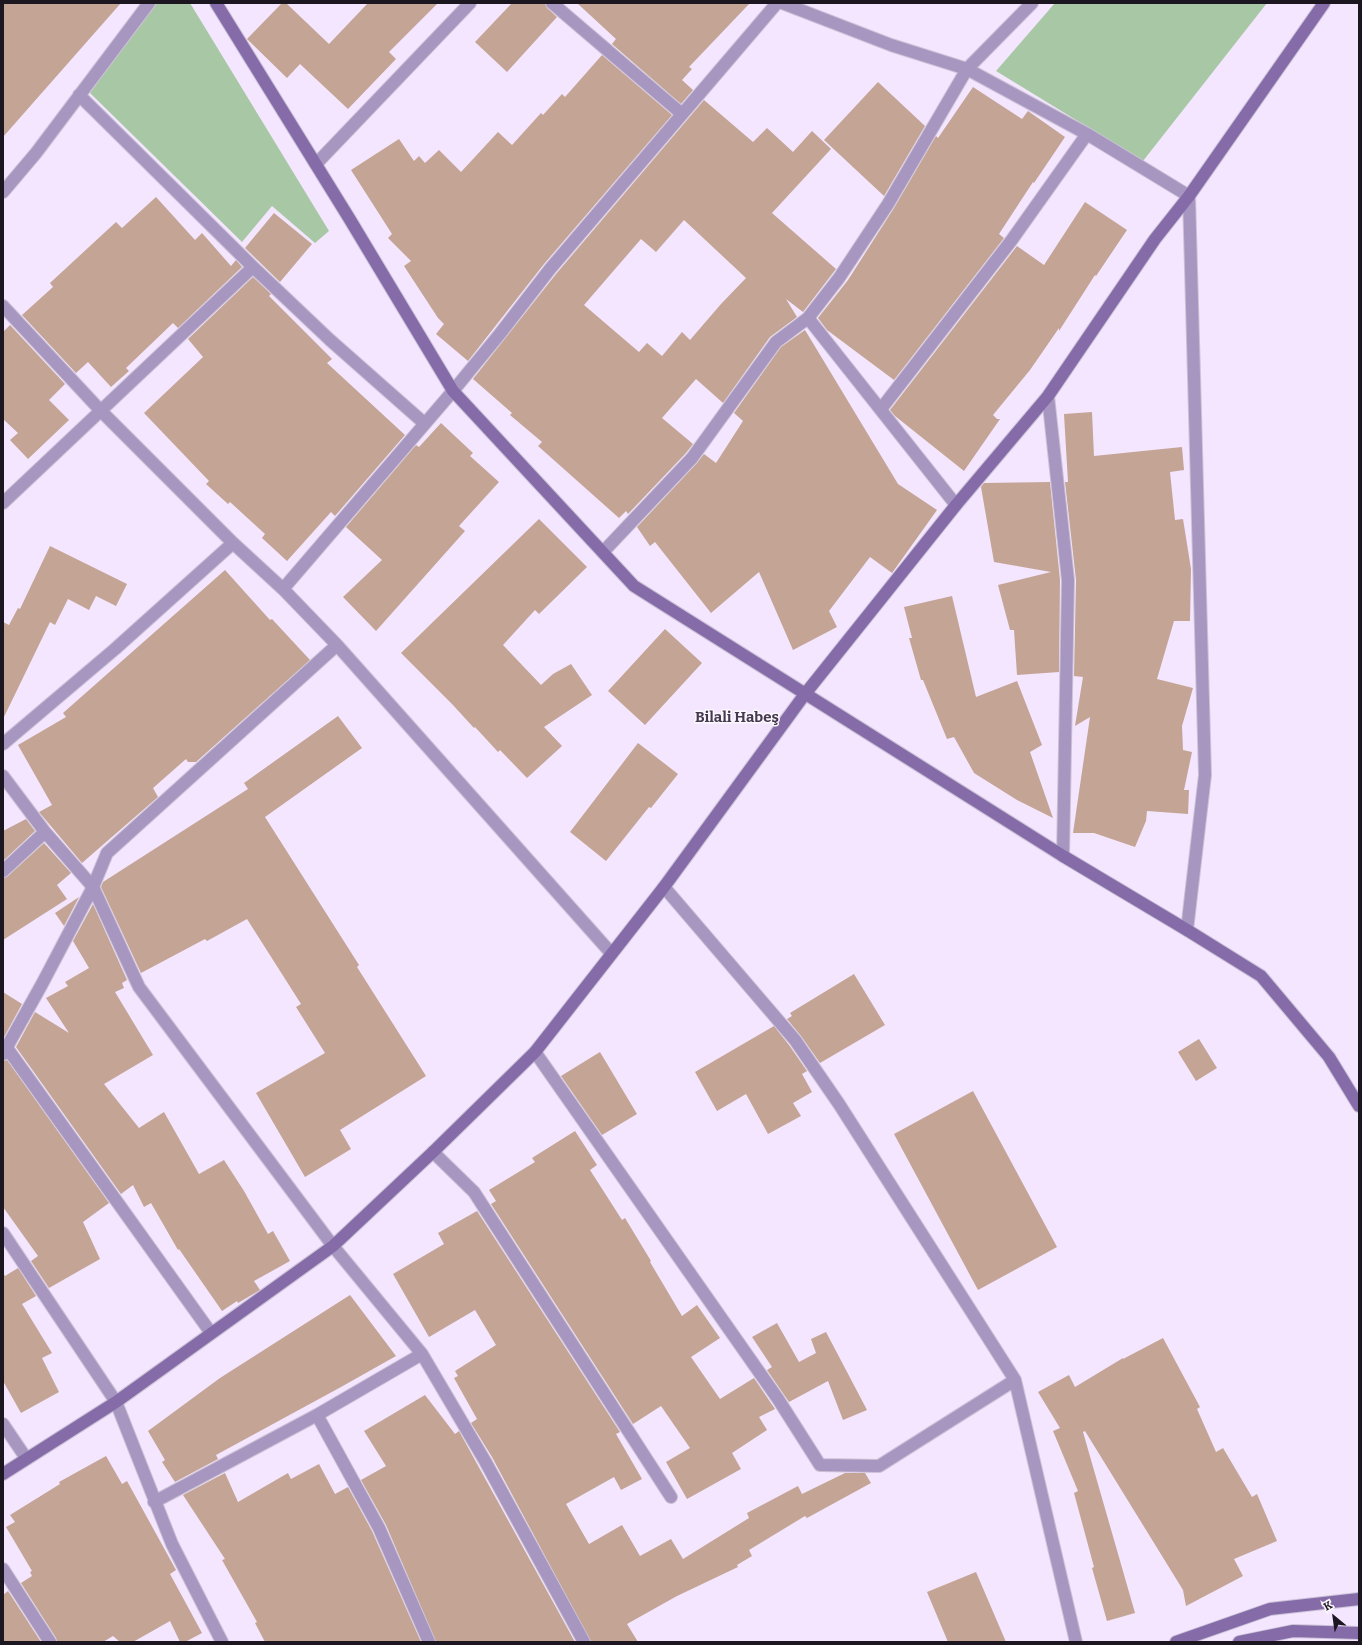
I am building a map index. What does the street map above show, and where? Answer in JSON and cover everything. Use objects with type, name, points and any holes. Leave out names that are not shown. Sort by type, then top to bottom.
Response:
[{"type":"street","points":[[3,192],[149,3]]},
{"type":"street","points":[[216,3],[316,164],[453,391],[634,586],[1063,856],[1261,976],[1329,1057],[1359,1106]]},
{"type":"street","points":[[316,164],[470,3]]},
{"type":"street","points":[[552,3],[682,114]]},
{"type":"street","points":[[283,589],[453,391],[550,269],[777,3]]},
{"type":"street","points":[[782,3],[891,45],[967,69],[1087,134],[1189,196]]},
{"type":"street","points":[[603,552],[692,458],[776,342],[808,318],[839,278],[888,204],[967,69],[1032,3]]},
{"type":"street","points":[[3,1474],[116,1402],[333,1246],[433,1152],[535,1052],[664,887],[805,694],[956,505],[1048,396],[1155,239],[1189,196],[1324,3]]},
{"type":"street","points":[[79,95],[253,267],[330,340],[424,423]]},
{"type":"street","points":[[881,409],[1011,241],[1087,134]]},
{"type":"street","points":[[1187,930],[1205,775],[1189,196]]},
{"type":"street","points":[[3,503],[253,267]]},
{"type":"street","points":[[3,306],[101,411],[233,543],[283,589],[337,645],[611,953]]},
{"type":"street","points":[[808,318],[956,505]]},
{"type":"street","points":[[1048,396],[1068,580],[1063,856]]},
{"type":"street","points":[[3,744],[115,649],[233,543]]},
{"type":"street","points":[[211,1333],[5,1051],[93,887],[107,853],[337,645]]},
{"type":"street","points":[[3,776],[45,832],[93,887],[139,987],[333,1246],[422,1354],[485,1461],[584,1642]]},
{"type":"street","points":[[3,871],[45,832]]},
{"type":"street","points":[[664,887],[795,1040],[839,1104],[1015,1380],[1076,1642]]},
{"type":"street","points":[[535,1052],[778,1399],[820,1465],[879,1466],[1015,1380]]},
{"type":"street","points":[[433,1152],[474,1192],[671,1497]]},
{"type":"street","points":[[3,1233],[116,1402],[154,1502],[172,1544],[222,1642]]},
{"type":"street","points":[[154,1502],[317,1415],[422,1354]]},
{"type":"street","points":[[317,1415],[379,1528],[429,1642]]},
{"type":"street","points":[[3,1424],[26,1458]]},
{"type":"street","points":[[3,1569],[50,1642]]},
{"type":"street","points":[[1176,1642],[1270,1609],[1359,1599]]},
{"type":"street","points":[[1239,1642],[1293,1631],[1359,1633]]},
{"type":"green space","points":[[154,3],[190,3],[329,231],[315,243],[272,206],[242,242],[90,93]]},
{"type":"green space","points":[[1055,3],[1267,3],[1143,161],[996,71]]},
{"type":"building","points":[[3,3],[121,3],[3,137]]},
{"type":"building","points":[[282,3],[286,3],[329,44],[368,3],[438,3],[389,52],[396,59],[348,109],[300,64],[287,78],[247,39]]},
{"type":"building","points":[[512,3],[545,3],[547,8],[557,17],[507,72],[475,42]]},
{"type":"building","points":[[577,3],[750,3],[689,67],[692,69],[682,80],[693,90],[681,104],[612,44],[616,39]]},
{"type":"building","points":[[602,55],[672,115],[544,264],[468,361],[436,334],[444,324],[438,318],[404,266],[411,261],[388,238],[392,234],[351,170],[399,139],[414,161],[419,156],[425,163],[439,150],[461,172],[498,132],[512,145],[541,113],[543,115],[562,94],[565,97]]},
{"type":"building","points":[[878,82],[925,126],[884,196],[824,140]]},
{"type":"building","points":[[973,87],[1022,119],[1028,111],[1065,137],[999,234],[1004,238],[894,380],[827,330],[818,318],[848,280],[894,208],[936,136],[938,138]]},
{"type":"building","points":[[704,100],[753,142],[767,128],[793,152],[812,131],[831,149],[772,213],[836,269],[803,312],[786,299],[797,317],[770,337],[723,403],[696,379],[662,418],[693,444],[628,514],[626,511],[619,518],[538,446],[542,442],[510,415],[512,413],[473,379],[556,274]],"holes":[[[684,220],[746,278],[690,340],[682,332],[662,356],[647,343],[639,352],[584,305],[641,239],[656,252]]]},
{"type":"building","points":[[156,197],[195,240],[202,233],[231,266],[236,260],[242,267],[178,328],[173,323],[126,368],[129,371],[111,387],[88,362],[76,373],[22,315],[53,287],[50,283],[116,222],[122,228]]},
{"type":"building","points":[[1085,202],[1127,230],[1096,276],[1095,275],[1059,331],[1059,328],[1030,370],[993,415],[997,419],[1000,419],[964,471],[895,416],[890,410],[1017,246],[1044,265]]},
{"type":"building","points":[[274,213],[312,244],[280,282],[245,248]]},
{"type":"building","points":[[253,277],[271,294],[269,296],[332,359],[327,363],[405,435],[335,516],[331,512],[287,561],[262,538],[265,534],[230,502],[228,504],[206,484],[209,481],[144,413],[203,357],[188,339]]},
{"type":"building","points":[[10,325],[65,384],[49,400],[69,420],[28,459],[10,440],[18,433],[3,419],[3,332]]},
{"type":"building","points":[[805,330],[898,484],[937,510],[892,573],[870,557],[829,611],[837,627],[793,650],[759,572],[711,613],[655,542],[650,546],[637,527],[704,454],[716,463],[743,421],[734,413],[781,347]]},
{"type":"building","points":[[1092,412],[1094,456],[1182,447],[1184,470],[1170,472],[1175,520],[1183,519],[1191,569],[1190,621],[1174,621],[1157,679],[1193,688],[1182,726],[1183,750],[1192,752],[1184,790],[1189,790],[1188,814],[1147,811],[1146,821],[1135,847],[1094,833],[1073,833],[1090,717],[1075,726],[1083,677],[1074,676],[1076,580],[1065,482],[1068,482],[1064,414]]},
{"type":"building","points":[[441,423],[473,453],[470,456],[499,482],[459,526],[465,531],[376,631],[343,597],[382,560],[346,527],[416,445],[419,447]]},
{"type":"building","points":[[1050,482],[1060,580],[1059,672],[1017,675],[1014,630],[1010,630],[998,585],[1051,572],[994,562],[981,487],[984,483]]},
{"type":"building","points":[[539,519],[587,567],[539,614],[535,610],[503,645],[541,685],[553,674],[571,664],[592,695],[544,727],[562,746],[527,778],[500,750],[498,752],[401,653]]},
{"type":"building","points":[[50,546],[127,584],[116,606],[96,596],[89,610],[68,599],[55,625],[50,622],[3,719],[3,622],[9,625],[18,608],[20,609]]},
{"type":"building","points":[[225,570],[270,620],[272,619],[310,660],[196,762],[188,762],[186,759],[153,788],[158,797],[82,863],[39,812],[52,805],[18,745],[66,717],[63,713]]},
{"type":"building","points":[[952,596],[976,697],[1017,681],[1042,745],[1030,752],[1053,818],[1017,800],[974,773],[954,737],[947,739],[923,680],[921,680],[909,638],[912,638],[904,607]]},
{"type":"building","points":[[665,629],[702,663],[645,725],[608,691]]},
{"type":"building","points":[[338,716],[362,748],[265,817],[359,965],[357,967],[426,1076],[340,1130],[351,1149],[305,1177],[256,1093],[325,1053],[296,1007],[301,1004],[247,919],[207,941],[205,939],[141,973],[101,887],[103,882],[248,789],[244,783]]},
{"type":"building","points":[[638,743],[678,774],[651,808],[649,807],[606,861],[570,832]]},
{"type":"building","points":[[26,819],[35,831],[3,861],[3,831]]},
{"type":"building","points":[[44,843],[71,873],[57,885],[67,899],[3,940],[3,878],[8,876]]},
{"type":"building","points":[[79,897],[64,926],[55,913]]},
{"type":"building","points":[[93,904],[127,980],[122,983],[124,988],[115,992],[153,1055],[104,1084],[139,1128],[164,1112],[199,1174],[224,1160],[244,1191],[268,1234],[273,1231],[290,1261],[254,1281],[260,1290],[238,1303],[237,1301],[222,1311],[179,1249],[178,1250],[151,1203],[144,1207],[133,1185],[121,1194],[16,1047],[35,1012],[69,1033],[46,998],[68,986],[65,982],[89,968],[73,941]]},
{"type":"building","points":[[854,974],[885,1025],[820,1063],[787,1019],[792,1016],[790,1013]]},
{"type":"building","points":[[3,992],[22,1004],[3,1039]]},
{"type":"building","points":[[774,1026],[807,1071],[802,1074],[812,1092],[793,1103],[801,1116],[768,1134],[746,1094],[717,1111],[695,1072]]},
{"type":"building","points":[[1199,1039],[1217,1068],[1196,1081],[1178,1052]]},
{"type":"building","points":[[600,1052],[637,1114],[602,1135],[561,1076]]},
{"type":"building","points":[[7,1060],[109,1203],[83,1222],[100,1259],[49,1288],[31,1261],[38,1256],[3,1207],[3,1061]]},
{"type":"building","points":[[973,1091],[1057,1247],[978,1290],[894,1134]]},
{"type":"building","points":[[575,1131],[597,1165],[590,1170],[622,1220],[625,1218],[682,1316],[697,1305],[720,1338],[691,1357],[720,1399],[754,1378],[775,1409],[759,1417],[767,1430],[732,1453],[741,1469],[687,1499],[666,1462],[690,1448],[661,1406],[633,1424],[491,1204],[496,1201],[489,1190],[535,1162],[532,1158]]},
{"type":"building","points":[[477,1211],[620,1432],[616,1434],[642,1479],[621,1490],[614,1477],[566,1504],[589,1544],[622,1525],[640,1556],[671,1539],[683,1559],[749,1518],[747,1513],[798,1486],[802,1494],[845,1473],[865,1473],[871,1483],[807,1518],[805,1516],[749,1550],[752,1556],[737,1565],[738,1567],[677,1596],[627,1624],[638,1642],[591,1642],[492,1457],[471,1423],[477,1419],[454,1378],[458,1376],[455,1371],[496,1345],[475,1310],[429,1337],[393,1274],[444,1244],[438,1233]]},
{"type":"building","points":[[18,1268],[36,1296],[22,1304],[52,1353],[42,1358],[59,1392],[21,1413],[3,1381],[3,1273],[5,1276]]},
{"type":"building","points":[[350,1295],[396,1356],[216,1455],[218,1459],[175,1482],[162,1462],[165,1460],[148,1431],[220,1378]]},
{"type":"building","points":[[777,1323],[799,1362],[816,1353],[811,1339],[826,1332],[867,1410],[843,1420],[828,1381],[789,1402],[767,1370],[772,1367],[752,1337]]},
{"type":"building","points":[[1163,1338],[1200,1407],[1197,1409],[1216,1452],[1223,1448],[1252,1497],[1257,1494],[1277,1541],[1234,1559],[1243,1576],[1186,1606],[1183,1590],[1085,1431],[1083,1432],[1135,1613],[1107,1621],[1092,1568],[1094,1567],[1074,1493],[1078,1491],[1053,1431],[1060,1428],[1038,1392],[1069,1375],[1075,1387],[1123,1358]]},
{"type":"building","points":[[425,1395],[455,1434],[459,1431],[575,1642],[436,1642],[386,1525],[361,1480],[386,1466],[364,1431]]},
{"type":"building","points":[[106,1456],[122,1484],[127,1481],[176,1570],[170,1574],[202,1633],[185,1642],[180,1642],[170,1621],[133,1642],[120,1642],[113,1636],[103,1642],[57,1642],[56,1638],[21,1583],[32,1576],[30,1572],[32,1571],[6,1527],[15,1522],[10,1515],[60,1484],[59,1482]]},
{"type":"building","points":[[319,1464],[335,1494],[348,1487],[372,1531],[421,1642],[265,1642],[255,1623],[257,1622],[222,1560],[225,1559],[183,1495],[225,1473],[238,1502],[288,1473],[291,1479]]},
{"type":"building","points":[[976,1572],[1006,1642],[948,1642],[927,1592]]},
{"type":"building","points":[[8,1591],[41,1642],[3,1642],[3,1595]]},
{"type":"district","name":"Bilali Habeş","points":[[737,718]]}]
